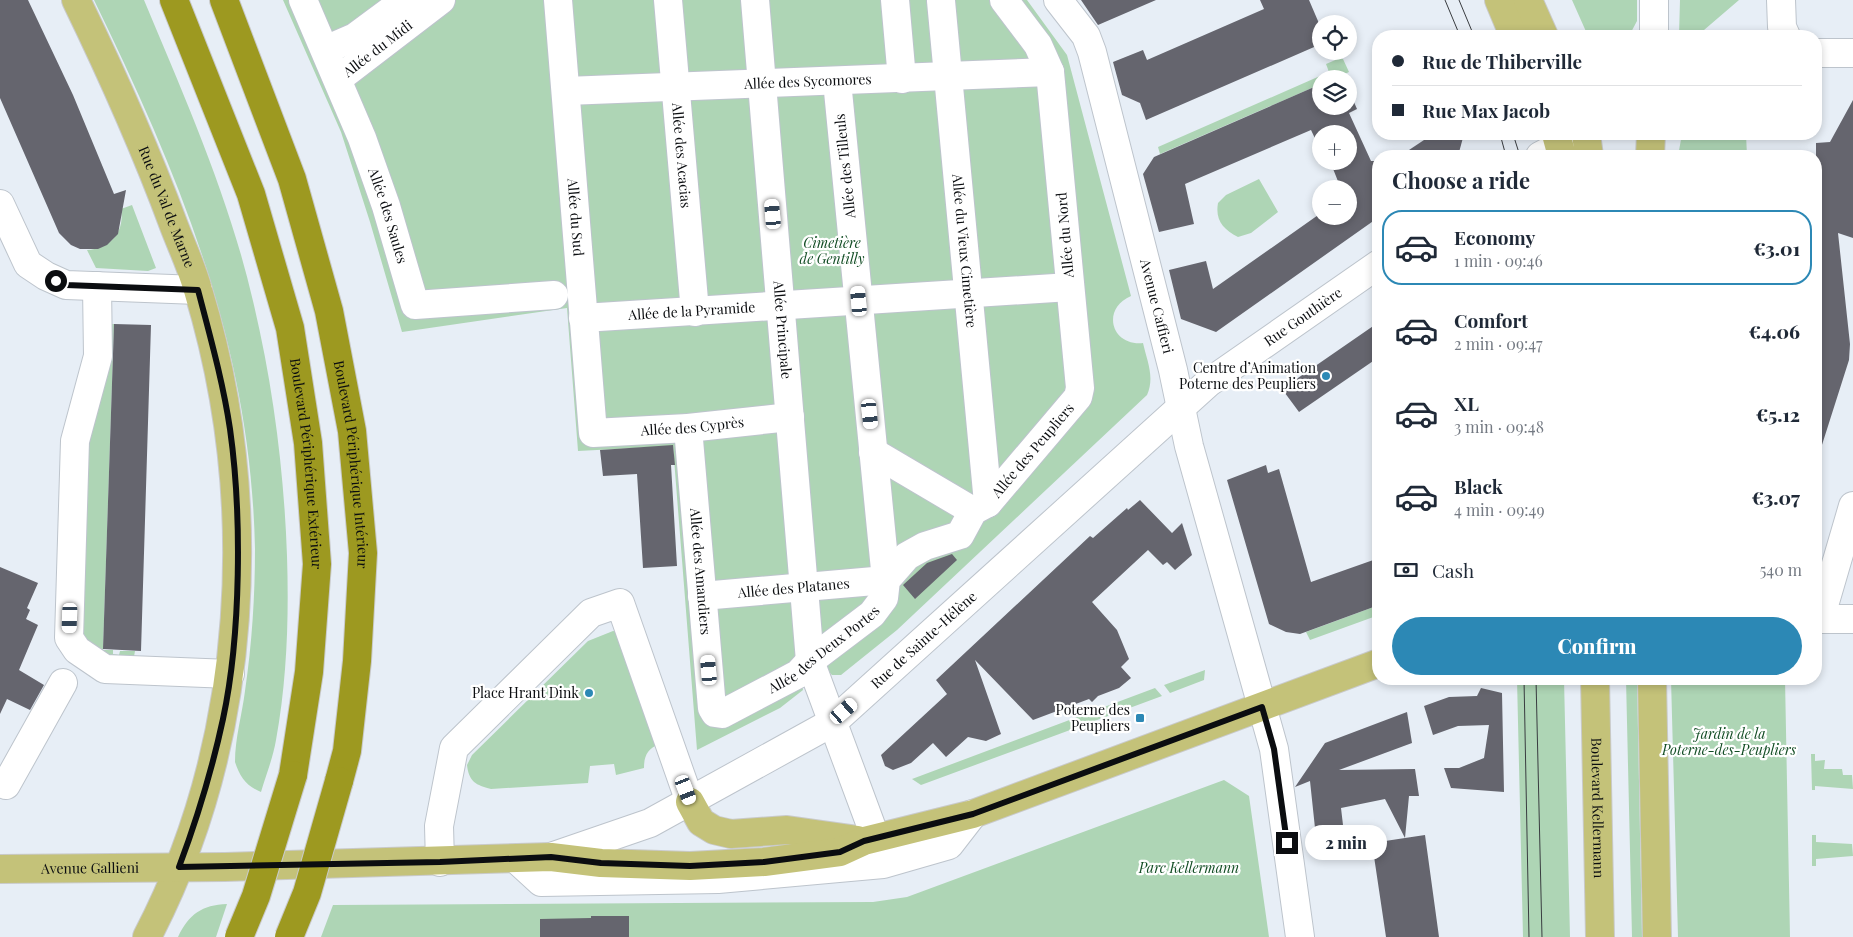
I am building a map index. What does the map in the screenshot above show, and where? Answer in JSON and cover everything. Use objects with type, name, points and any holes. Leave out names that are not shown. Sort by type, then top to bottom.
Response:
[{"type":"highway","name":"Boulevard Périphérique Extérieur","points":[[174,0],[251,194],[290,328],[308,443],[317,564],[309,672],[293,775],[256,896],[239,937]]},
{"type":"highway","name":"Boulevard Périphérique Intérieur","points":[[224,0],[292,179],[329,311],[352,431],[364,554],[354,688],[347,751],[307,893],[289,937]]},
{"type":"main road","name":"Rue du Val de Marne","points":[[76,0],[119,90],[160,189],[198,290],[216,359],[230,430],[236,551],[230,674],[214,759],[196,821],[179,867],[147,937]]},
{"type":"main road","points":[[1499,0],[1512,30]]},
{"type":"main road","points":[[1528,0],[1541,30]]},
{"type":"main road","points":[[690,802],[701,822],[714,830],[731,834],[787,830],[870,840],[973,814],[1372,666]]},
{"type":"main road","name":"Boulevard Kellermann","points":[[1595,685],[1600,937]]},
{"type":"main road","points":[[1652,685],[1656,937]]},
{"type":"main road","name":"Avenue Gallieni","points":[[0,869],[440,862],[551,857],[601,863],[690,866],[764,862],[840,852],[870,840]]},
{"type":"street","name":"Allée des Saules","points":[[303,0],[338,79],[386,206],[415,306],[554,296]]},
{"type":"street","points":[[325,50],[355,37],[405,0]]},
{"type":"street","name":"Allée du Midi","points":[[338,79],[441,0]]},
{"type":"street","name":"Allée du Sud","points":[[558,0],[593,433]]},
{"type":"street","name":"Allée des Acacias","points":[[668,0],[695,312]]},
{"type":"street","name":"Allée Principale","points":[[755,0],[810,661],[833,722],[870,840]]},
{"type":"street","points":[[895,0],[902,78]]},
{"type":"street","name":"Allée du Nord","points":[[1004,0],[1038,45],[1050,72],[1080,388],[1078,397]]},
{"type":"street","name":"Avenue Caffieri","points":[[1058,0],[1090,43],[1181,406],[1189,446],[1274,749],[1300,937]]},
{"type":"street","points":[[1654,0],[1654,30]]},
{"type":"street","points":[[1781,0],[1783,30]]},
{"type":"street","name":"Allée du Vieux Cimetière","points":[[942,1],[970,293],[981,507]]},
{"type":"street","points":[[1822,53],[1853,53]]},
{"type":"street","name":"Allée des Sycomores","points":[[566,91],[1050,72]]},
{"type":"street","name":"Allée des Tilleuls","points":[[837,81],[886,580]]},
{"type":"street","points":[[0,204],[28,264],[46,276],[66,285],[198,290]]},
{"type":"street","name":"Rue Gouthière","points":[[1181,406],[1208,383],[1372,269]]},
{"type":"street","points":[[97,286],[98,356],[75,441],[69,638],[77,650],[105,670],[230,674]]},
{"type":"street","name":"Allée de la Pyramide","points":[[584,318],[1070,287]]},
{"type":"street","name":"Allée des Peupliers","points":[[960,536],[981,507],[1078,397]]},
{"type":"street","name":"Rue de Sainte-Hélène","points":[[551,857],[650,823],[833,722],[1181,406]]},
{"type":"street","name":"Allée des Cyprès","points":[[593,433],[688,428],[790,418]]},
{"type":"street","name":"Allée des Amandiers","points":[[688,428],[712,708],[716,713]]},
{"type":"street","points":[[873,452],[981,507]]},
{"type":"street","points":[[1822,606],[1853,506]]},
{"type":"street","name":"Allée des Deux Portes","points":[[716,713],[728,712],[798,674],[810,661],[872,614],[884,598],[886,580],[907,556],[925,546],[960,536]]},
{"type":"street","name":"Allée des Platanes","points":[[702,596],[886,580]]},
{"type":"street","points":[[440,862],[439,826],[454,748],[591,613],[620,603],[690,802]]},
{"type":"street","points":[[1822,619],[1853,620]]},
{"type":"street","points":[[0,782],[6,786],[63,683]]},
{"type":"street","points":[[516,860],[540,882],[718,879],[883,864],[949,845],[973,814]]},
{"type":"green space","points":[[94,0],[144,0],[219,186],[243,262],[260,333],[272,396],[280,460],[287,556],[288,602],[285,671],[280,717],[273,753],[261,792],[251,787],[244,780],[235,762],[236,744],[250,656],[255,567],[251,475],[240,403],[225,334],[206,266],[182,199],[126,67]]},
{"type":"green space","name":"Cimetière de Gentilly","points":[[283,0],[1027,0],[1067,55],[1131,296],[1116,309],[1113,317],[1114,326],[1117,333],[1123,339],[1143,343],[1150,375],[1147,395],[897,630],[841,675],[832,675],[822,665],[802,685],[803,690],[780,708],[697,750],[673,446],[578,451],[567,308],[402,332],[341,132]]},
{"type":"green space","points":[[1572,0],[1637,0],[1637,21],[1632,30],[1585,30]]},
{"type":"green space","points":[[1680,0],[1739,0],[1704,30],[1679,30]]},
{"type":"green space","points":[[1335,60],[1343,60],[1348,70],[1328,70],[1326,64]]},
{"type":"green space","points":[[1312,79],[1312,88],[1160,154],[1158,147]]},
{"type":"green space","points":[[1681,140],[1746,140],[1747,150],[1679,150]]},
{"type":"green space","points":[[1259,179],[1278,212],[1251,233],[1238,237],[1228,231],[1221,223],[1217,209],[1218,203],[1226,195]]},
{"type":"green space","points":[[132,205],[156,268],[148,271],[96,268],[87,250],[103,246],[114,238],[121,225],[121,209]]},
{"type":"green space","points":[[105,324],[114,324],[103,650],[113,650],[113,654],[119,655],[120,651],[135,651],[133,662],[120,662],[82,645],[83,441]]},
{"type":"green space","points":[[1372,608],[1372,618],[1310,640],[1306,632]]},
{"type":"green space","name":"Place Hrant Dink","points":[[613,631],[620,632],[659,744],[647,753],[644,768],[616,775],[614,764],[590,766],[588,783],[491,789],[474,782],[469,775],[467,765],[472,755],[588,641]]},
{"type":"green space","points":[[1205,670],[1204,680],[1170,693],[1164,685]]},
{"type":"green space","points":[[1517,685],[1564,685],[1570,937],[1523,937]]},
{"type":"green space","points":[[1626,685],[1637,685],[1642,937],[1632,937]]},
{"type":"green space","name":"Jardin de la Poterne-des-Peupliers","points":[[1671,685],[1785,685],[1790,937],[1678,937]]},
{"type":"green space","points":[[1155,688],[1162,696],[921,785],[912,779]]},
{"type":"green space","points":[[1811,754],[1815,754],[1815,761],[1825,760],[1824,769],[1842,769],[1843,775],[1852,775],[1853,789],[1815,786],[1815,790],[1812,790]]},
{"type":"green space","name":"Parc Kellermann","points":[[1224,780],[1249,796],[1269,937],[321,937],[333,905],[873,902],[907,897]]},
{"type":"green space","points":[[1812,835],[1816,835],[1816,842],[1852,844],[1853,856],[1816,859],[1816,866],[1812,866]]},
{"type":"green space","points":[[227,904],[216,937],[178,937],[187,922],[197,912],[210,906]]},
{"type":"building","points":[[0,0],[28,0],[73,95],[114,194],[126,190],[118,234],[107,245],[98,249],[80,249],[71,245],[59,233],[0,98]]},
{"type":"building","points":[[1081,0],[1156,0],[1098,25]]},
{"type":"building","points":[[1260,0],[1309,0],[1315,15],[1312,15],[1312,48],[1146,120],[1140,103],[1122,95],[1113,62],[1143,50],[1147,60],[1264,9]]},
{"type":"building","points":[[1312,88],[1312,115],[1350,115],[1354,125],[1312,125],[1312,132],[1311,130],[1185,184],[1194,224],[1159,232],[1143,174],[1154,157]]},
{"type":"building","points":[[1853,100],[1853,238],[1838,233],[1850,344],[1849,360],[1822,445],[1822,150],[1816,150],[1816,143],[1830,142]]},
{"type":"building","points":[[1357,130],[1372,161],[1372,222],[1216,332],[1181,319],[1169,270],[1206,261],[1213,289],[1312,219],[1312,225],[1357,225],[1357,180],[1337,180],[1334,170],[1357,170]]},
{"type":"building","points":[[1424,140],[1462,140],[1460,150],[1409,150]]},
{"type":"building","points":[[114,324],[151,325],[141,651],[103,649]]},
{"type":"building","name":"Centre d’Animation Poterne des Peupliers","points":[[1372,327],[1372,362],[1299,412],[1282,389]]},
{"type":"building","points":[[673,445],[675,465],[671,465],[677,566],[643,568],[637,474],[603,476],[600,450]]},
{"type":"building","points":[[1266,465],[1268,473],[1279,469],[1311,582],[1372,560],[1372,608],[1300,634],[1286,632],[1269,624],[1227,480]]},
{"type":"building","points":[[1140,500],[1172,533],[1182,523],[1192,555],[1175,570],[1167,562],[1163,565],[1148,550],[1092,602],[1117,630],[1129,659],[1121,667],[1131,678],[1119,688],[1098,696],[1092,702],[1089,699],[1033,720],[975,660],[1001,734],[986,741],[968,737],[946,757],[933,743],[911,763],[893,770],[885,766],[881,755],[947,694],[936,680],[1090,536],[1093,538],[1127,508],[1128,510]]},
{"type":"building","points":[[952,554],[957,560],[915,599],[903,585],[927,563]]},
{"type":"building","points":[[0,567],[38,583],[27,608],[30,610],[26,619],[38,625],[19,670],[44,685],[30,710],[7,699],[0,714]]},
{"type":"building","points":[[1481,688],[1502,693],[1504,792],[1451,788],[1444,768],[1459,768],[1484,758],[1489,725],[1458,726],[1433,735],[1424,706],[1449,697],[1477,696]]},
{"type":"building","points":[[1407,712],[1412,743],[1339,770],[1415,769],[1419,796],[1409,796],[1405,838],[1385,799],[1341,808],[1343,825],[1315,828],[1310,781],[1295,787],[1325,743]]},
{"type":"building","points":[[1425,835],[1439,937],[1386,937],[1372,843]]},
{"type":"building","points":[[591,916],[629,916],[629,937],[540,937],[540,919],[591,918]]},
{"type":"tram line","points":[[1445,0],[1458,30]]},
{"type":"tram line","points":[[1459,0],[1472,30]]},
{"type":"tram line","points":[[1502,140],[1504,150]]},
{"type":"tram line","points":[[1515,140],[1518,150]]},
{"type":"tram line","points":[[1524,685],[1529,937]]},
{"type":"tram line","points":[[1536,685],[1542,937]]},
{"type":"place","name":"Centre d’Animation Poterne des Peupliers","points":[[1326,376]]},
{"type":"place","name":"Place Hrant Dink","points":[[589,693]]},
{"type":"place","name":"Poterne des Peupliers","points":[[1140,718]]},
{"type":"route","points":[[56,281],[66,285],[198,290],[216,359],[230,430],[235,494],[236,559],[230,674],[214,759],[201,806],[179,867],[516,860],[551,857],[601,863],[690,866],[764,862],[840,852],[864,841],[919,829],[973,814],[1023,797],[1262,707],[1274,749],[1287,843]]}]
